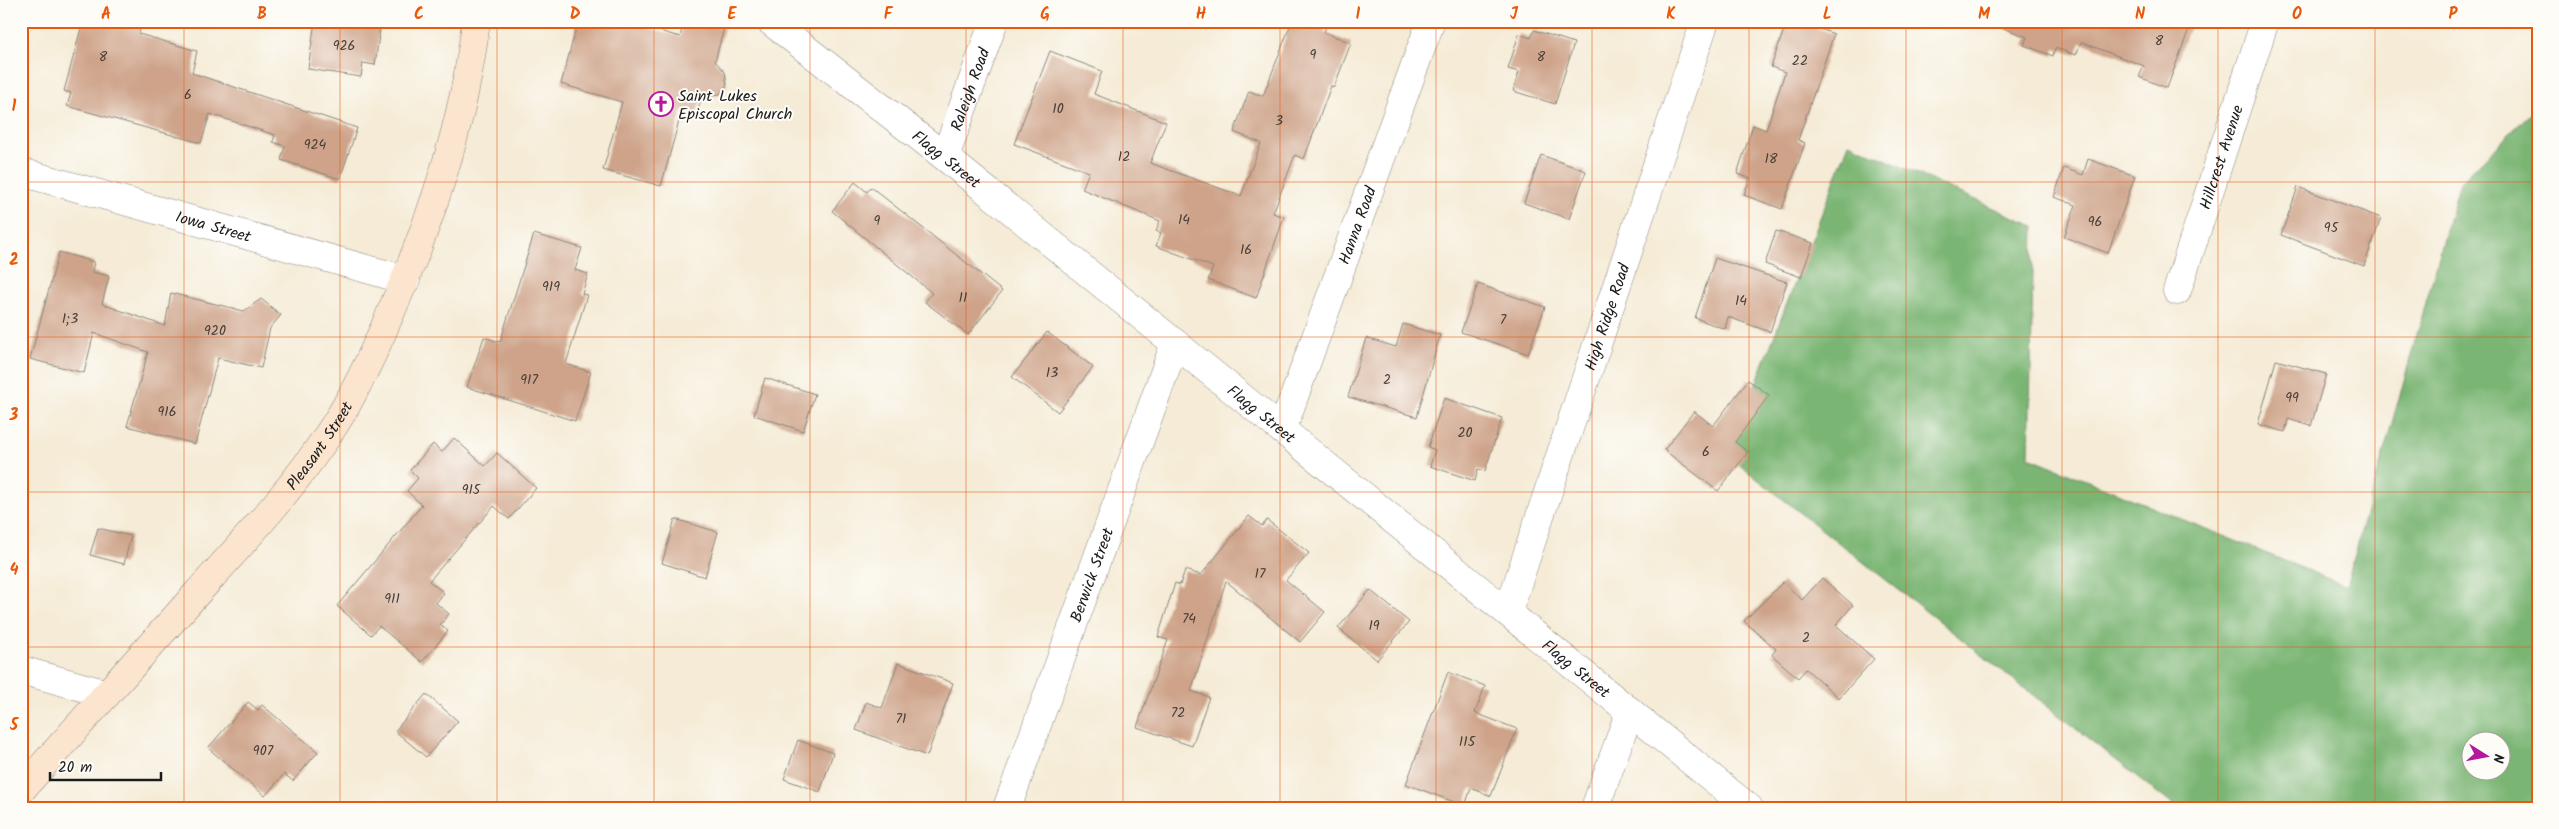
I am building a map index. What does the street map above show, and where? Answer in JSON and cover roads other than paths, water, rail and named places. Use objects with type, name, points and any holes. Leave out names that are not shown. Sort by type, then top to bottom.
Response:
[{"type":"main road","name":"Pleasant Street","points":[[21,790],[231,555],[304,467],[337,421],[359,381],[406,280],[439,189],[455,134],[476,21]]},
{"type":"street","name":"Flagg Street","points":[[770,21],[946,157],[1749,808]]},
{"type":"street","name":"Raleigh Road","points":[[946,157],[994,21]]},
{"type":"street","name":"Hanna Road","points":[[1282,430],[1431,21]]},
{"type":"street","name":"High Ridge Road","points":[[1508,612],[1705,21]]},
{"type":"street","name":"Hillcrest Avenue","points":[[2177,291],[2266,21]]},
{"type":"street","name":"Iowa Street","points":[[21,172],[406,280]]},
{"type":"street","name":"Berwick Street","points":[[1007,808],[1175,343]]},
{"type":"street","points":[[21,670],[106,694]]},
{"type":"street","points":[[1595,808],[1630,711]]},
{"type":"place","name":"Saint Lukes Episcopal Church","points":[[661,104]]}]
